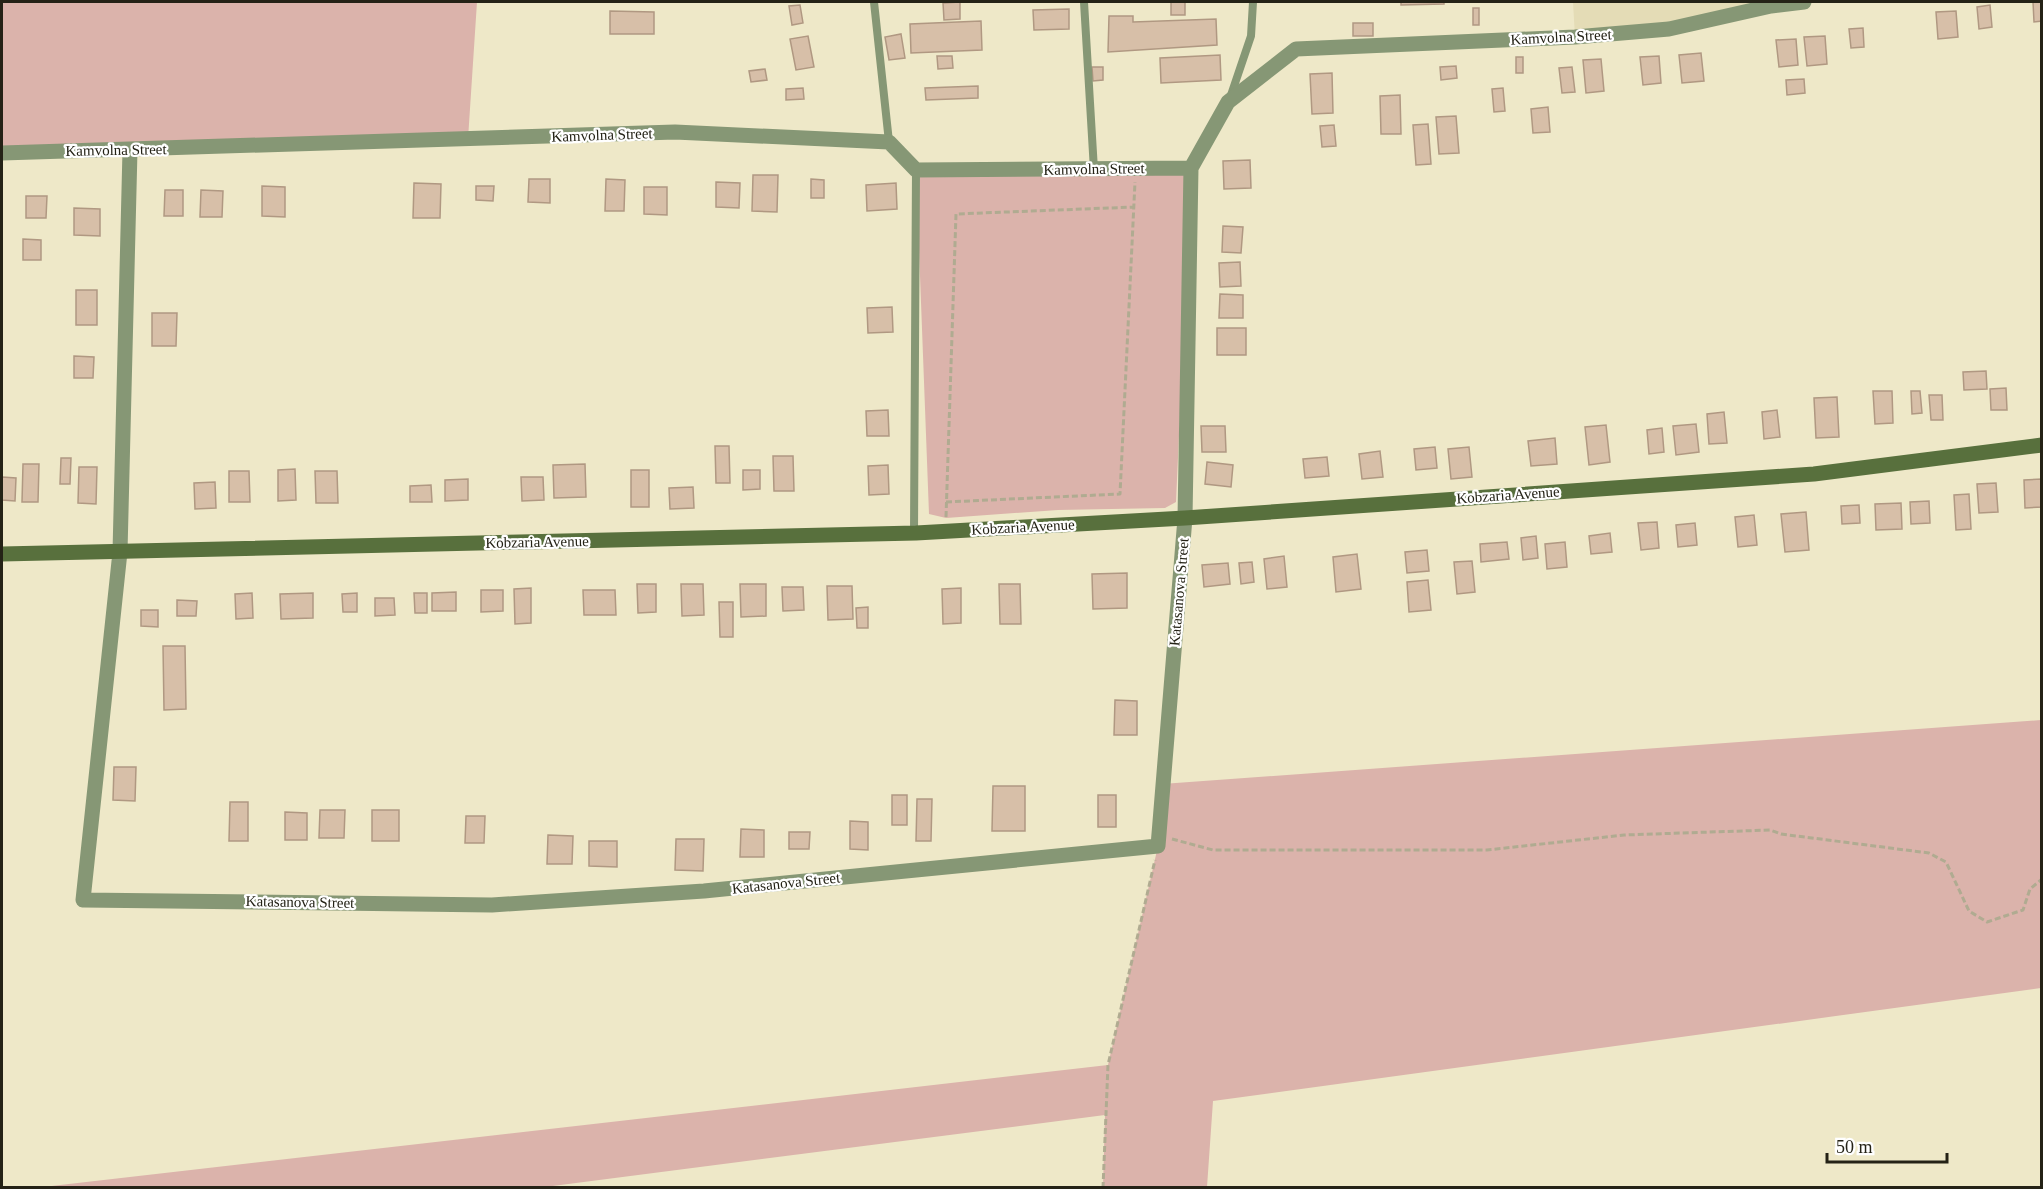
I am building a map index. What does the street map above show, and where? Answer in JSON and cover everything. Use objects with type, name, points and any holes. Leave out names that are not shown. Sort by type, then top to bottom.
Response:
[{"type":"main road","name":"Kobzaria Avenue","points":[[2,554],[915,533],[1185,518],[1814,474],[2042,444]]},
{"type":"street","name":"Kamvolna Street","points":[[1185,518],[1191,168],[1228,102],[1296,49],[1599,35],[1669,29],[1753,6],[1804,2]]},
{"type":"street","name":"Kamvolna Street","points":[[2,153],[675,132],[889,142]]},
{"type":"street","points":[[889,142],[916,170]]},
{"type":"street","points":[[120,552],[130,150]]},
{"type":"street","name":"Kamvolna Street","points":[[916,170],[1191,168]]},
{"type":"street","name":"Katasanova Street","points":[[120,552],[83,900],[492,905],[704,891],[1159,840],[1185,518]]},
{"type":"lane","points":[[874,2],[889,142]]},
{"type":"lane","points":[[1084,2],[1094,170]]},
{"type":"lane","points":[[1228,102],[1251,36],[1253,2]]},
{"type":"lane","points":[[915,533],[916,170]]},
{"type":"path","points":[[946,502],[1120,494],[1135,168]]},
{"type":"path","points":[[946,518],[956,214],[1134,207]]},
{"type":"path","points":[[1102,1188],[1108,1065],[1159,840],[1213,850],[1487,850],[1624,836],[1770,830],[1781,834],[1929,853],[1946,862],[1969,911],[1987,922],[2024,910],[2030,889],[2042,879]]},
{"type":"shaded area","points":[[2,2],[477,2],[468,139],[2,153]]},
{"type":"shaded area","points":[[1573,2],[1804,2],[1575,37]]},
{"type":"shaded area","points":[[1191,168],[1176,502],[1165,508],[1058,510],[946,518],[929,514],[916,170]]},
{"type":"shaded area","points":[[2041,720],[2041,988],[1213,1101],[1207,1187],[1103,1187],[1105,1115],[545,1187],[34,1188],[1108,1065],[1158,846],[1162,784]]},
{"type":"building","points":[[960,2],[960,19],[944,20],[943,3]]},
{"type":"building","points":[[1171,2],[1185,2],[1185,15],[1171,15]]},
{"type":"building","points":[[1401,2],[1444,2],[1444,4],[1401,5]]},
{"type":"building","points":[[2033,2],[2042,2],[2042,21],[2034,22]]},
{"type":"building","points":[[800,5],[803,23],[792,25],[789,6]]},
{"type":"building","points":[[1990,5],[1992,27],[1979,29],[1977,7]]},
{"type":"building","points":[[1473,8],[1479,8],[1479,25],[1473,25]]},
{"type":"building","points":[[1069,9],[1069,29],[1034,30],[1033,10]]},
{"type":"building","points":[[610,11],[654,12],[654,34],[610,34]]},
{"type":"building","points":[[1956,11],[1958,37],[1938,39],[1936,12]]},
{"type":"building","points":[[1109,16],[1133,16],[1133,22],[1216,19],[1217,45],[1108,52]]},
{"type":"building","points":[[981,21],[982,50],[911,53],[910,24]]},
{"type":"building","points":[[1353,23],[1373,23],[1373,36],[1353,36]]},
{"type":"building","points":[[1863,28],[1864,47],[1851,48],[1849,29]]},
{"type":"building","points":[[901,34],[905,58],[889,60],[885,37]]},
{"type":"building","points":[[808,36],[814,67],[796,70],[790,39]]},
{"type":"building","points":[[1825,36],[1827,64],[1807,66],[1804,37]]},
{"type":"building","points":[[1796,39],[1798,65],[1779,67],[1776,40]]},
{"type":"building","points":[[1701,53],[1704,81],[1682,83],[1679,55]]},
{"type":"building","points":[[1220,55],[1221,80],[1161,83],[1160,58]]},
{"type":"building","points":[[937,56],[952,56],[953,68],[938,69]]},
{"type":"building","points":[[1659,56],[1661,83],[1643,85],[1640,57]]},
{"type":"building","points":[[1516,57],[1523,57],[1523,73],[1516,73]]},
{"type":"building","points":[[1601,59],[1604,91],[1586,93],[1583,60]]},
{"type":"building","points":[[1456,66],[1457,78],[1441,80],[1440,67]]},
{"type":"building","points":[[1092,67],[1103,67],[1103,80],[1093,81]]},
{"type":"building","points":[[1572,67],[1575,92],[1562,93],[1559,68]]},
{"type":"building","points":[[765,69],[767,80],[751,82],[749,71]]},
{"type":"building","points":[[1332,73],[1333,113],[1312,114],[1310,74]]},
{"type":"building","points":[[1804,79],[1805,93],[1787,95],[1786,80]]},
{"type":"building","points":[[978,86],[978,98],[926,100],[925,88]]},
{"type":"building","points":[[803,88],[804,99],[786,100],[786,89]]},
{"type":"building","points":[[1503,88],[1505,111],[1494,112],[1492,89]]},
{"type":"building","points":[[1400,95],[1401,134],[1381,134],[1380,96]]},
{"type":"building","points":[[1548,107],[1550,132],[1533,133],[1531,109]]},
{"type":"building","points":[[1456,116],[1459,153],[1439,154],[1436,117]]},
{"type":"building","points":[[1428,124],[1431,164],[1416,165],[1413,125]]},
{"type":"building","points":[[1334,125],[1336,146],[1322,147],[1320,126]]},
{"type":"building","points":[[1250,160],[1251,188],[1224,189],[1223,161]]},
{"type":"building","points":[[753,175],[778,175],[777,212],[752,211]]},
{"type":"building","points":[[529,179],[550,179],[550,203],[528,202]]},
{"type":"building","points":[[606,179],[625,180],[624,211],[605,211]]},
{"type":"building","points":[[811,179],[824,180],[824,198],[811,198]]},
{"type":"building","points":[[716,182],[740,183],[739,208],[716,207]]},
{"type":"building","points":[[414,183],[441,184],[440,218],[413,218]]},
{"type":"building","points":[[896,183],[897,209],[867,211],[866,185]]},
{"type":"building","points":[[262,186],[285,187],[285,217],[262,216]]},
{"type":"building","points":[[476,186],[494,186],[493,201],[476,200]]},
{"type":"building","points":[[644,187],[667,187],[667,215],[644,214]]},
{"type":"building","points":[[165,190],[183,190],[183,216],[164,216]]},
{"type":"building","points":[[201,190],[223,191],[222,217],[200,217]]},
{"type":"building","points":[[26,196],[47,196],[46,218],[26,218]]},
{"type":"building","points":[[74,208],[100,209],[100,236],[74,235]]},
{"type":"building","points":[[1223,226],[1243,227],[1241,253],[1222,252]]},
{"type":"building","points":[[23,239],[41,240],[41,260],[23,260]]},
{"type":"building","points":[[1240,262],[1241,286],[1220,287],[1219,263]]},
{"type":"building","points":[[76,290],[97,290],[97,325],[76,325]]},
{"type":"building","points":[[1220,294],[1243,295],[1243,318],[1219,318]]},
{"type":"building","points":[[892,307],[893,332],[868,333],[867,308]]},
{"type":"building","points":[[152,313],[177,313],[176,346],[152,346]]},
{"type":"building","points":[[1217,328],[1246,328],[1246,355],[1217,355]]},
{"type":"building","points":[[74,356],[94,357],[93,378],[74,378]]},
{"type":"building","points":[[1986,371],[1987,389],[1964,390],[1963,372]]},
{"type":"building","points":[[2006,388],[2007,410],[1991,410],[1990,389]]},
{"type":"building","points":[[1873,391],[1892,391],[1893,423],[1875,424]]},
{"type":"building","points":[[1911,391],[1920,391],[1922,413],[1912,414]]},
{"type":"building","points":[[1929,395],[1942,395],[1943,420],[1931,420]]},
{"type":"building","points":[[1837,397],[1839,437],[1816,438],[1814,398]]},
{"type":"building","points":[[888,410],[889,436],[867,436],[866,411]]},
{"type":"building","points":[[1777,410],[1780,437],[1764,439],[1762,412]]},
{"type":"building","points":[[1724,412],[1727,443],[1709,444],[1707,414]]},
{"type":"building","points":[[1696,424],[1699,452],[1676,455],[1673,426]]},
{"type":"building","points":[[1606,425],[1610,462],[1589,465],[1585,427]]},
{"type":"building","points":[[1201,426],[1225,426],[1226,452],[1202,452]]},
{"type":"building","points":[[1662,428],[1664,452],[1649,454],[1647,430]]},
{"type":"building","points":[[1555,438],[1557,464],[1531,466],[1528,441]]},
{"type":"building","points":[[715,446],[729,446],[730,483],[716,483]]},
{"type":"building","points":[[1435,447],[1437,468],[1416,470],[1414,449]]},
{"type":"building","points":[[1469,447],[1472,477],[1451,479],[1448,449]]},
{"type":"building","points":[[1380,451],[1383,477],[1362,479],[1359,454]]},
{"type":"building","points":[[773,456],[793,456],[794,491],[774,491]]},
{"type":"building","points":[[1327,457],[1329,476],[1305,478],[1303,459]]},
{"type":"building","points":[[61,458],[71,458],[70,484],[60,484]]},
{"type":"building","points":[[1207,462],[1233,465],[1231,487],[1205,484]]},
{"type":"building","points":[[23,464],[39,464],[38,502],[22,502]]},
{"type":"building","points":[[585,464],[586,497],[554,498],[553,465]]},
{"type":"building","points":[[888,465],[889,494],[869,495],[868,466]]},
{"type":"building","points":[[79,467],[97,467],[96,504],[78,503]]},
{"type":"building","points":[[295,469],[296,500],[278,501],[278,470]]},
{"type":"building","points":[[631,470],[649,470],[649,507],[631,507]]},
{"type":"building","points":[[743,470],[760,470],[760,489],[743,490]]},
{"type":"building","points":[[229,471],[249,471],[250,502],[229,502]]},
{"type":"building","points":[[315,471],[337,471],[338,503],[316,503]]},
{"type":"building","points":[[2,477],[16,478],[15,501],[2,500]]},
{"type":"building","points":[[521,477],[543,477],[544,500],[522,501]]},
{"type":"building","points":[[468,479],[468,500],[445,501],[445,480]]},
{"type":"building","points":[[2042,479],[2042,507],[2025,508],[2024,480]]},
{"type":"building","points":[[215,482],[216,508],[195,509],[194,483]]},
{"type":"building","points":[[1996,483],[1998,512],[1979,513],[1977,484]]},
{"type":"building","points":[[431,485],[432,502],[410,502],[410,486]]},
{"type":"building","points":[[693,487],[694,508],[670,509],[669,488]]},
{"type":"building","points":[[1969,494],[1971,529],[1956,530],[1954,495]]},
{"type":"building","points":[[1929,501],[1930,523],[1911,524],[1910,502]]},
{"type":"building","points":[[1901,503],[1902,529],[1876,530],[1875,504]]},
{"type":"building","points":[[1859,505],[1860,523],[1842,524],[1841,506]]},
{"type":"building","points":[[1806,512],[1809,550],[1785,552],[1781,514]]},
{"type":"building","points":[[1754,515],[1757,545],[1738,547],[1735,517]]},
{"type":"building","points":[[1657,522],[1659,548],[1641,550],[1638,523]]},
{"type":"building","points":[[1695,523],[1697,545],[1678,547],[1676,525]]},
{"type":"building","points":[[1610,533],[1612,552],[1591,554],[1589,536]]},
{"type":"building","points":[[1536,536],[1538,558],[1523,560],[1521,538]]},
{"type":"building","points":[[1507,542],[1509,559],[1481,562],[1480,544]]},
{"type":"building","points":[[1565,542],[1567,567],[1547,569],[1545,544]]},
{"type":"building","points":[[1427,550],[1429,571],[1407,573],[1405,552]]},
{"type":"building","points":[[1357,554],[1361,589],[1336,592],[1333,557]]},
{"type":"building","points":[[1284,556],[1287,587],[1267,589],[1264,559]]},
{"type":"building","points":[[1472,561],[1475,592],[1457,594],[1454,562]]},
{"type":"building","points":[[1252,562],[1254,582],[1241,584],[1239,563]]},
{"type":"building","points":[[1228,563],[1230,584],[1204,587],[1202,565]]},
{"type":"building","points":[[1127,573],[1127,608],[1093,609],[1092,574]]},
{"type":"building","points":[[1428,580],[1431,610],[1409,612],[1407,582]]},
{"type":"building","points":[[637,584],[656,584],[656,612],[638,613]]},
{"type":"building","points":[[681,584],[703,584],[704,615],[682,616]]},
{"type":"building","points":[[740,584],[766,584],[766,616],[741,617]]},
{"type":"building","points":[[999,584],[1020,584],[1021,624],[1000,624]]},
{"type":"building","points":[[827,586],[852,586],[853,619],[828,620]]},
{"type":"building","points":[[782,587],[803,587],[804,610],[783,611]]},
{"type":"building","points":[[531,588],[531,623],[515,624],[514,589]]},
{"type":"building","points":[[961,588],[961,623],[943,624],[942,589]]},
{"type":"building","points":[[481,590],[503,590],[503,611],[481,612]]},
{"type":"building","points":[[583,590],[615,590],[616,615],[584,615]]},
{"type":"building","points":[[456,592],[456,611],[432,611],[432,593]]},
{"type":"building","points":[[252,593],[253,618],[236,619],[235,594]]},
{"type":"building","points":[[313,593],[313,618],[281,619],[280,594]]},
{"type":"building","points":[[357,593],[357,612],[343,612],[342,594]]},
{"type":"building","points":[[414,593],[427,593],[427,613],[415,613]]},
{"type":"building","points":[[375,598],[394,598],[395,615],[375,616]]},
{"type":"building","points":[[177,600],[197,601],[196,616],[177,616]]},
{"type":"building","points":[[719,602],[733,602],[733,637],[720,637]]},
{"type":"building","points":[[868,607],[868,628],[857,628],[856,608]]},
{"type":"building","points":[[141,610],[158,610],[158,627],[141,626]]},
{"type":"building","points":[[163,646],[185,646],[186,709],[164,710]]},
{"type":"building","points":[[1115,700],[1137,701],[1137,735],[1114,735]]},
{"type":"building","points":[[114,767],[136,767],[135,801],[113,800]]},
{"type":"building","points":[[993,786],[1025,786],[1025,831],[992,831]]},
{"type":"building","points":[[892,795],[907,795],[907,825],[892,825]]},
{"type":"building","points":[[1098,795],[1116,795],[1116,827],[1098,827]]},
{"type":"building","points":[[917,799],[932,799],[931,841],[916,841]]},
{"type":"building","points":[[230,802],[248,802],[248,841],[229,841]]},
{"type":"building","points":[[320,810],[345,810],[344,838],[319,838]]},
{"type":"building","points":[[372,810],[399,810],[399,841],[372,841]]},
{"type":"building","points":[[285,812],[307,813],[307,840],[285,840]]},
{"type":"building","points":[[466,816],[485,816],[484,843],[465,843]]},
{"type":"building","points":[[850,821],[868,822],[868,850],[850,849]]},
{"type":"building","points":[[741,829],[764,830],[764,857],[740,857]]},
{"type":"building","points":[[789,832],[810,832],[809,849],[789,849]]},
{"type":"building","points":[[548,835],[573,836],[572,864],[547,864]]},
{"type":"building","points":[[676,839],[704,839],[703,871],[675,870]]},
{"type":"building","points":[[589,841],[617,841],[617,867],[589,866]]}]
